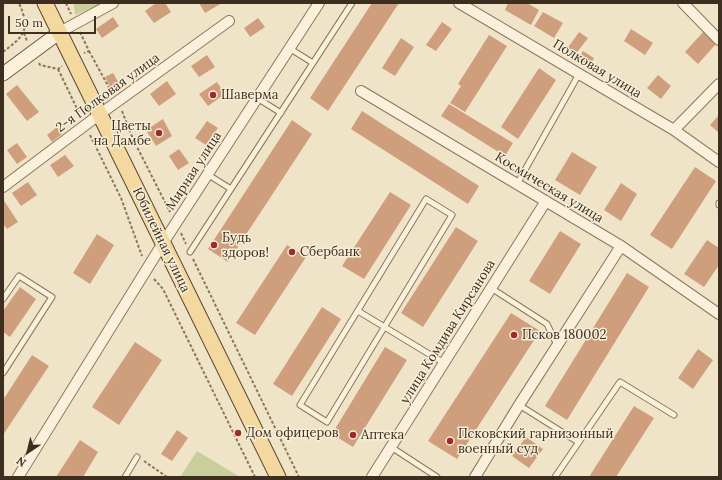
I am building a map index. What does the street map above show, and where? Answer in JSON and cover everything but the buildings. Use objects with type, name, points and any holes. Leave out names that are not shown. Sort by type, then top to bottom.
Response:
[{"type":"main road","name":"Юбилейная улица","points":[[45,3],[278,477]]},
{"type":"main road","points":[[3,74],[60,32]]},
{"type":"street","points":[[60,32],[112,3]]},
{"type":"street","name":"Мирная улица","points":[[18,477],[163,243],[319,3]]},
{"type":"street","name":"Полковая улица","points":[[459,3],[674,130],[719,162]]},
{"type":"street","points":[[683,3],[719,40]]},
{"type":"street","name":"2-я Полковая улица","points":[[3,187],[100,114],[229,21]]},
{"type":"street","points":[[674,130],[719,84]]},
{"type":"street","name":"Космическая улица","points":[[361,91],[621,246],[719,314]]},
{"type":"street","name":"улица Комдива Кирсанова","points":[[372,477],[546,201]]},
{"type":"street","points":[[476,477],[519,405],[621,246]]},
{"type":"lane","points":[[190,252],[352,3]]},
{"type":"lane","points":[[289,48],[313,63]]},
{"type":"lane","points":[[517,184],[579,74]]},
{"type":"lane","points":[[257,98],[281,113]]},
{"type":"lane","points":[[207,174],[231,189]]},
{"type":"lane","points":[[426,199],[452,215],[327,422],[300,405],[358,311],[426,199]]},
{"type":"lane","points":[[3,299],[19,276],[52,297],[3,373]]},
{"type":"lane","points":[[491,288],[547,324],[557,345]]},
{"type":"lane","points":[[358,311],[444,363]]},
{"type":"lane","points":[[555,477],[620,382],[674,415]]},
{"type":"lane","points":[[519,405],[578,442]]},
{"type":"lane","points":[[391,447],[437,477]]},
{"type":"lane","points":[[125,477],[137,457]]},
{"type":"path","points":[[3,52],[24,34],[25,24],[23,12],[19,3]]},
{"type":"path","points":[[89,51],[117,102],[133,139],[176,223],[299,477]]},
{"type":"path","points":[[137,457],[168,477]]},
{"type":"green space","points":[[73,3],[103,3],[75,15]]},
{"type":"green space","points":[[197,451],[240,477],[180,477]]},
{"type":"place","name":"Шаверма","points":[[213,95]]},
{"type":"place","name":"Цветы на Дамбе","points":[[159,133]]},
{"type":"place","name":"Будь здоров!","points":[[214,245]]},
{"type":"place","name":"Сбербанк","points":[[292,252]]},
{"type":"place","name":"Псков 180002","points":[[514,335]]},
{"type":"place","name":"Дом офицеров","points":[[238,433]]},
{"type":"place","name":"Аптека","points":[[353,435]]},
{"type":"place","name":"Псковский гарнизонный военный суд","points":[[450,441]]}]
